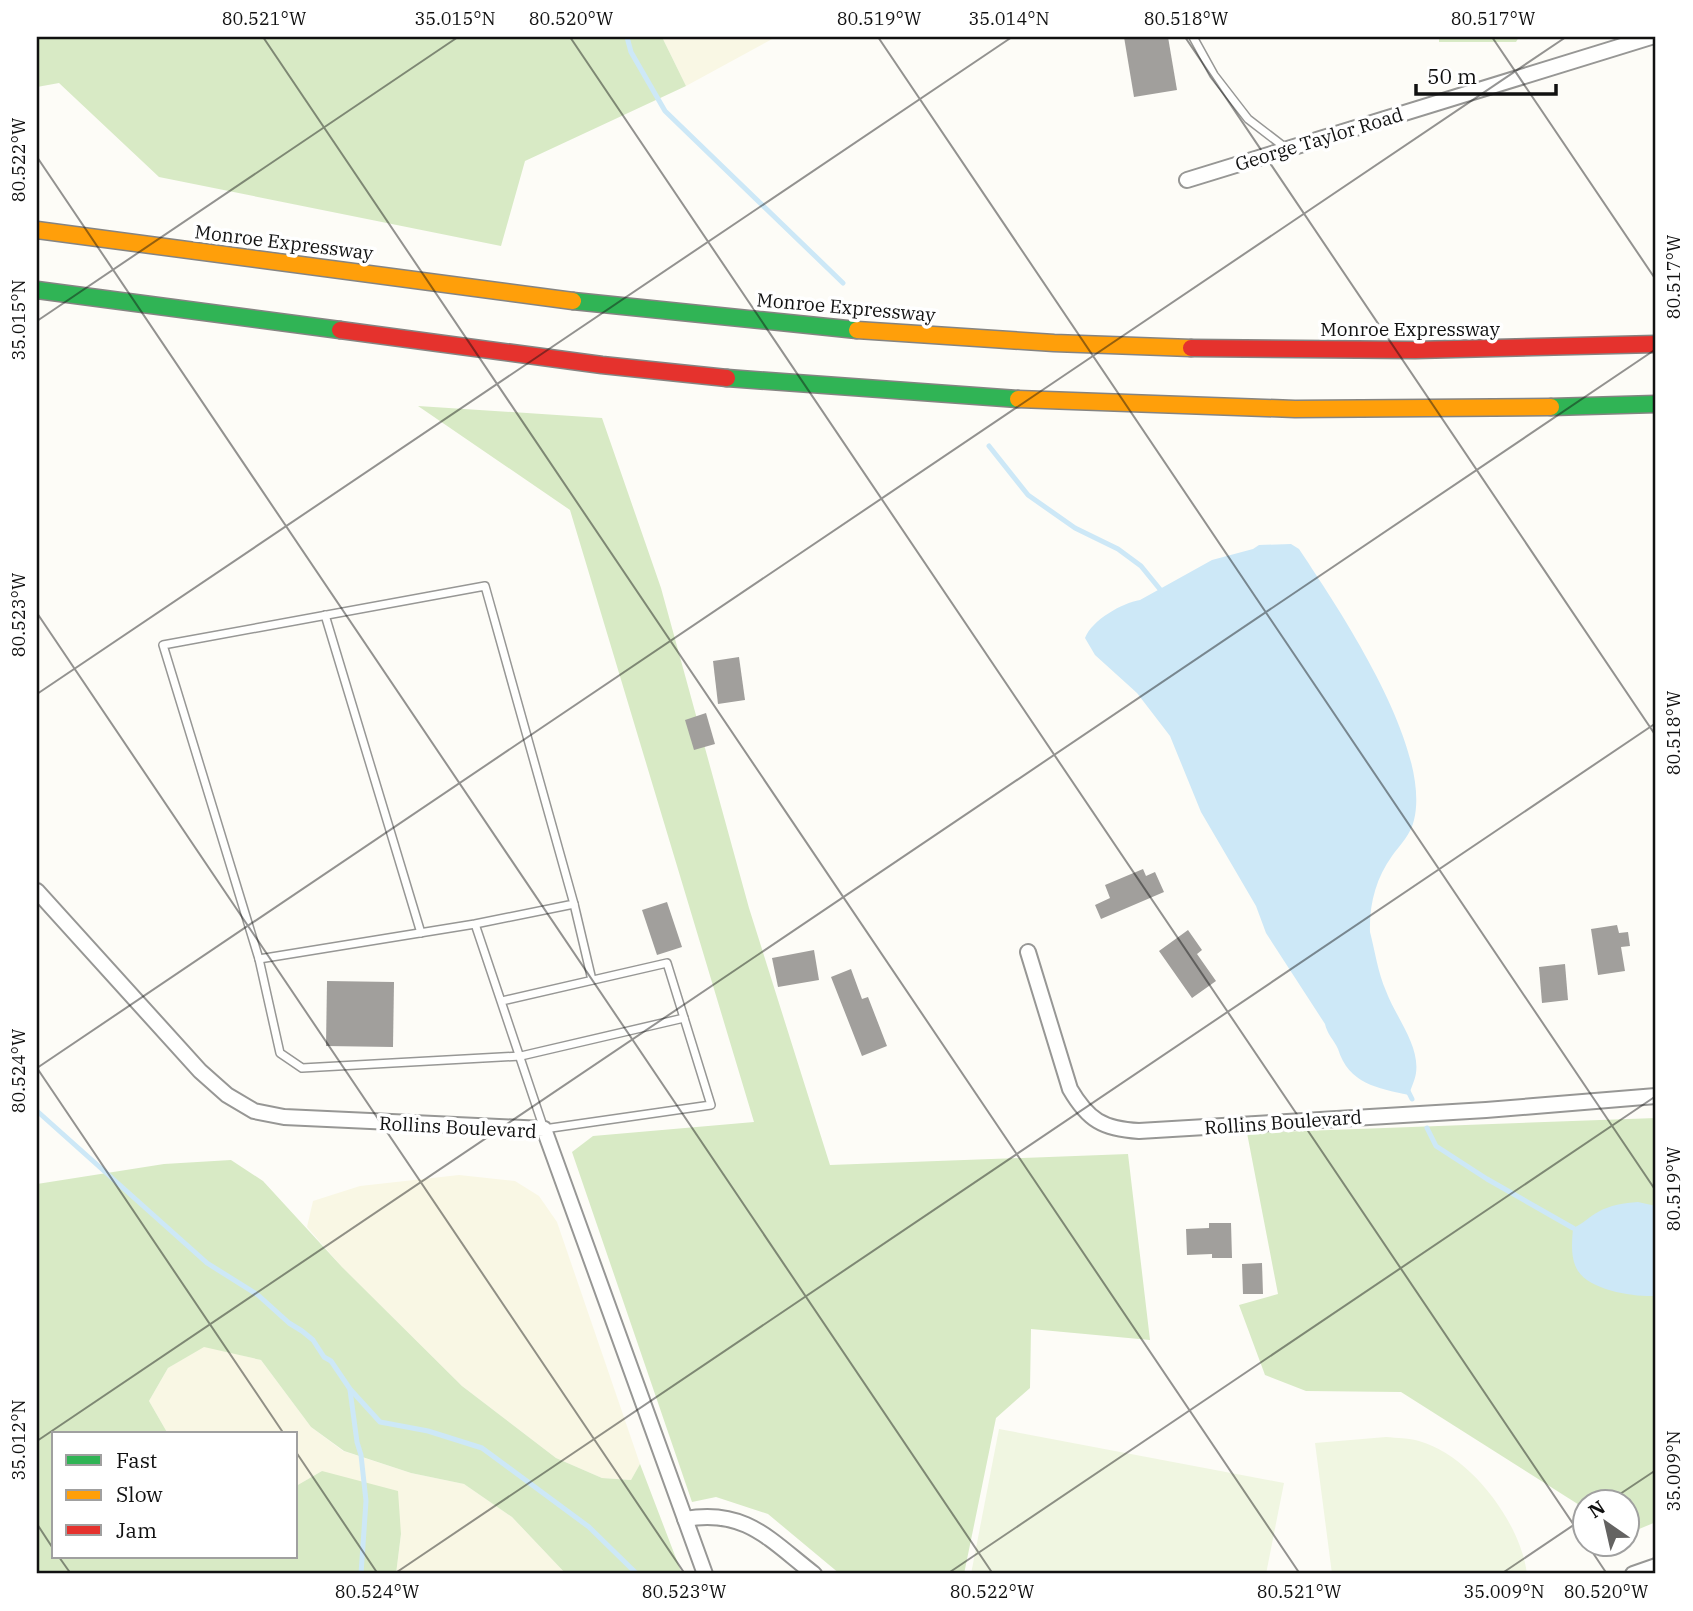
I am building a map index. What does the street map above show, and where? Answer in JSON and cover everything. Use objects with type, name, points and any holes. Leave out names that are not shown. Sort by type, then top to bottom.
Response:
[{"type":"highway","name":"Monroe Expressway","points":[[37,230],[695,316],[947,336],[1074,344],[1328,351],[1656,344]]},
{"type":"highway","points":[[37,290],[688,374],[943,396],[1198,408],[1327,410],[1656,404]]},
{"type":"street","name":"George Taylor Road","points":[[1187,180],[1651,37]]},
{"type":"street","name":"Rollins Boulevard","points":[[37,891],[200,1071],[227,1095],[254,1111],[284,1117],[544,1129],[705,1574]]},
{"type":"street","name":"Rollins Boulevard","points":[[1028,952],[1070,1089],[1089,1116],[1105,1126],[1120,1130],[1486,1110],[1656,1096]]},
{"type":"street","points":[[685,1519],[715,1515],[743,1524],[765,1535],[814,1574]]},
{"type":"street","points":[[1637,1574],[1656,1566]]},
{"type":"lane","points":[[1193,37],[1214,75],[1248,119],[1288,149]]},
{"type":"lane","points":[[592,980],[575,904],[485,586],[163,645],[259,960],[280,1053],[302,1068],[521,1056],[684,1018]]},
{"type":"lane","points":[[325,615],[421,933]]},
{"type":"lane","points":[[259,960],[475,924],[575,904]]},
{"type":"lane","points":[[475,924],[544,1129],[710,1105],[667,963],[502,1001]]},
{"type":"shaded area","points":[[662,37],[776,37],[686,86]]},
{"type":"shaded area","points":[[459,1175],[515,1181],[539,1196],[557,1222],[640,1464],[631,1480],[602,1478],[556,1458],[462,1386],[342,1267],[307,1227],[313,1201],[360,1186]]},
{"type":"shaded area","points":[[204,1346],[261,1360],[311,1427],[343,1451],[411,1473],[464,1484],[512,1517],[566,1574],[396,1574],[401,1534],[322,1471],[298,1485],[298,1432],[167,1432],[149,1401],[168,1368]]},
{"type":"green space","points":[[37,37],[662,37],[686,86],[525,161],[501,246],[159,177],[59,83],[37,87]]},
{"type":"green space","points":[[1439,37],[1519,37],[1516,42],[1439,42]]},
{"type":"green space","points":[[418,406],[602,418],[661,588],[749,908],[830,1165],[1128,1154],[1150,1340],[1031,1329],[1030,1388],[996,1418],[964,1574],[840,1574],[768,1514],[716,1497],[692,1502],[572,1152],[593,1136],[754,1122],[570,510]]},
{"type":"green space","points":[[1656,1118],[1656,1522],[1640,1529],[1640,1488],[1570,1488],[1570,1499],[1401,1392],[1306,1391],[1265,1375],[1239,1305],[1278,1294],[1247,1133]]},
{"type":"green space","points":[[231,1160],[263,1181],[342,1267],[462,1386],[556,1458],[602,1478],[631,1480],[640,1464],[682,1574],[566,1574],[512,1517],[464,1484],[411,1473],[344,1451],[311,1427],[261,1360],[204,1347],[168,1368],[149,1401],[167,1432],[52,1432],[52,1558],[298,1558],[298,1485],[322,1471],[398,1491],[401,1534],[396,1574],[37,1574],[37,1184],[164,1164]]},
{"type":"green space","points":[[999,1429],[1284,1483],[1266,1574],[971,1574]]},
{"type":"green space","points":[[1386,1437],[1415,1440],[1438,1449],[1474,1476],[1504,1513],[1523,1554],[1527,1574],[1332,1574],[1315,1443]]},
{"type":"water","points":[[1291,544],[1299,549],[1358,642],[1396,718],[1409,755],[1416,790],[1413,825],[1382,873],[1372,902],[1370,932],[1383,984],[1414,1052],[1416,1073],[1409,1095],[1375,1087],[1349,1070],[1325,1024],[1266,933],[1256,906],[1201,812],[1170,736],[1137,693],[1095,655],[1085,638],[1094,625],[1108,613],[1140,600],[1212,560],[1259,545]]},
{"type":"water","points":[[1638,1202],[1656,1206],[1656,1296],[1626,1294],[1603,1288],[1584,1278],[1575,1266],[1573,1228],[1607,1208]]},
{"type":"building","points":[[1124,37],[1168,37],[1177,90],[1134,97]]},
{"type":"building","points":[[739,657],[745,700],[718,704],[713,661]]},
{"type":"building","points":[[706,713],[715,744],[694,750],[685,720]]},
{"type":"building","points":[[1143,869],[1146,876],[1155,872],[1164,892],[1101,919],[1095,905],[1110,898],[1105,885]]},
{"type":"building","points":[[667,902],[682,947],[657,955],[642,910]]},
{"type":"building","points":[[1617,925],[1619,933],[1628,932],[1630,946],[1621,947],[1625,971],[1598,975],[1591,929]]},
{"type":"building","points":[[1188,930],[1202,950],[1197,954],[1216,981],[1192,998],[1159,951]]},
{"type":"building","points":[[814,950],[819,980],[778,987],[772,958]]},
{"type":"building","points":[[1565,964],[1568,1000],[1542,1003],[1539,967]]},
{"type":"building","points":[[851,969],[862,999],[868,997],[887,1046],[862,1056],[831,977]]},
{"type":"building","points":[[327,981],[394,982],[393,1047],[326,1046]]},
{"type":"building","points":[[1209,1223],[1231,1223],[1232,1258],[1212,1258],[1212,1254],[1187,1255],[1186,1229],[1209,1228]]},
{"type":"building","points":[[1262,1263],[1263,1294],[1243,1294],[1242,1264]]},
{"type":"waterway","points":[[627,37],[631,52],[665,111],[843,283]]},
{"type":"waterway","points":[[989,446],[1028,495],[1075,528],[1118,549],[1141,566],[1163,593]]},
{"type":"waterway","points":[[1407,1089],[1412,1099]]},
{"type":"waterway","points":[[37,1111],[207,1263],[258,1295],[313,1340],[350,1389],[380,1422],[428,1431],[482,1448],[589,1527],[637,1574]]},
{"type":"waterway","points":[[1427,1128],[1436,1146],[1487,1179],[1573,1228]]},
{"type":"waterway","points":[[350,1390],[366,1501],[361,1574]]},
{"type":"traffic: fast","points":[[37,290],[340,330]]},
{"type":"traffic: fast","points":[[573,301],[857,330]]},
{"type":"traffic: fast","points":[[727,378],[1018,399]]},
{"type":"traffic: fast","points":[[1551,407],[1656,404]]},
{"type":"traffic: slow","points":[[37,230],[573,301]]},
{"type":"traffic: slow","points":[[857,330],[1054,343],[1191,348]]},
{"type":"traffic: slow","points":[[1018,399],[1295,409],[1551,407]]},
{"type":"traffic: jam","points":[[340,330],[602,365],[727,378]]},
{"type":"traffic: jam","points":[[1191,348],[1415,350],[1656,344]]}]
